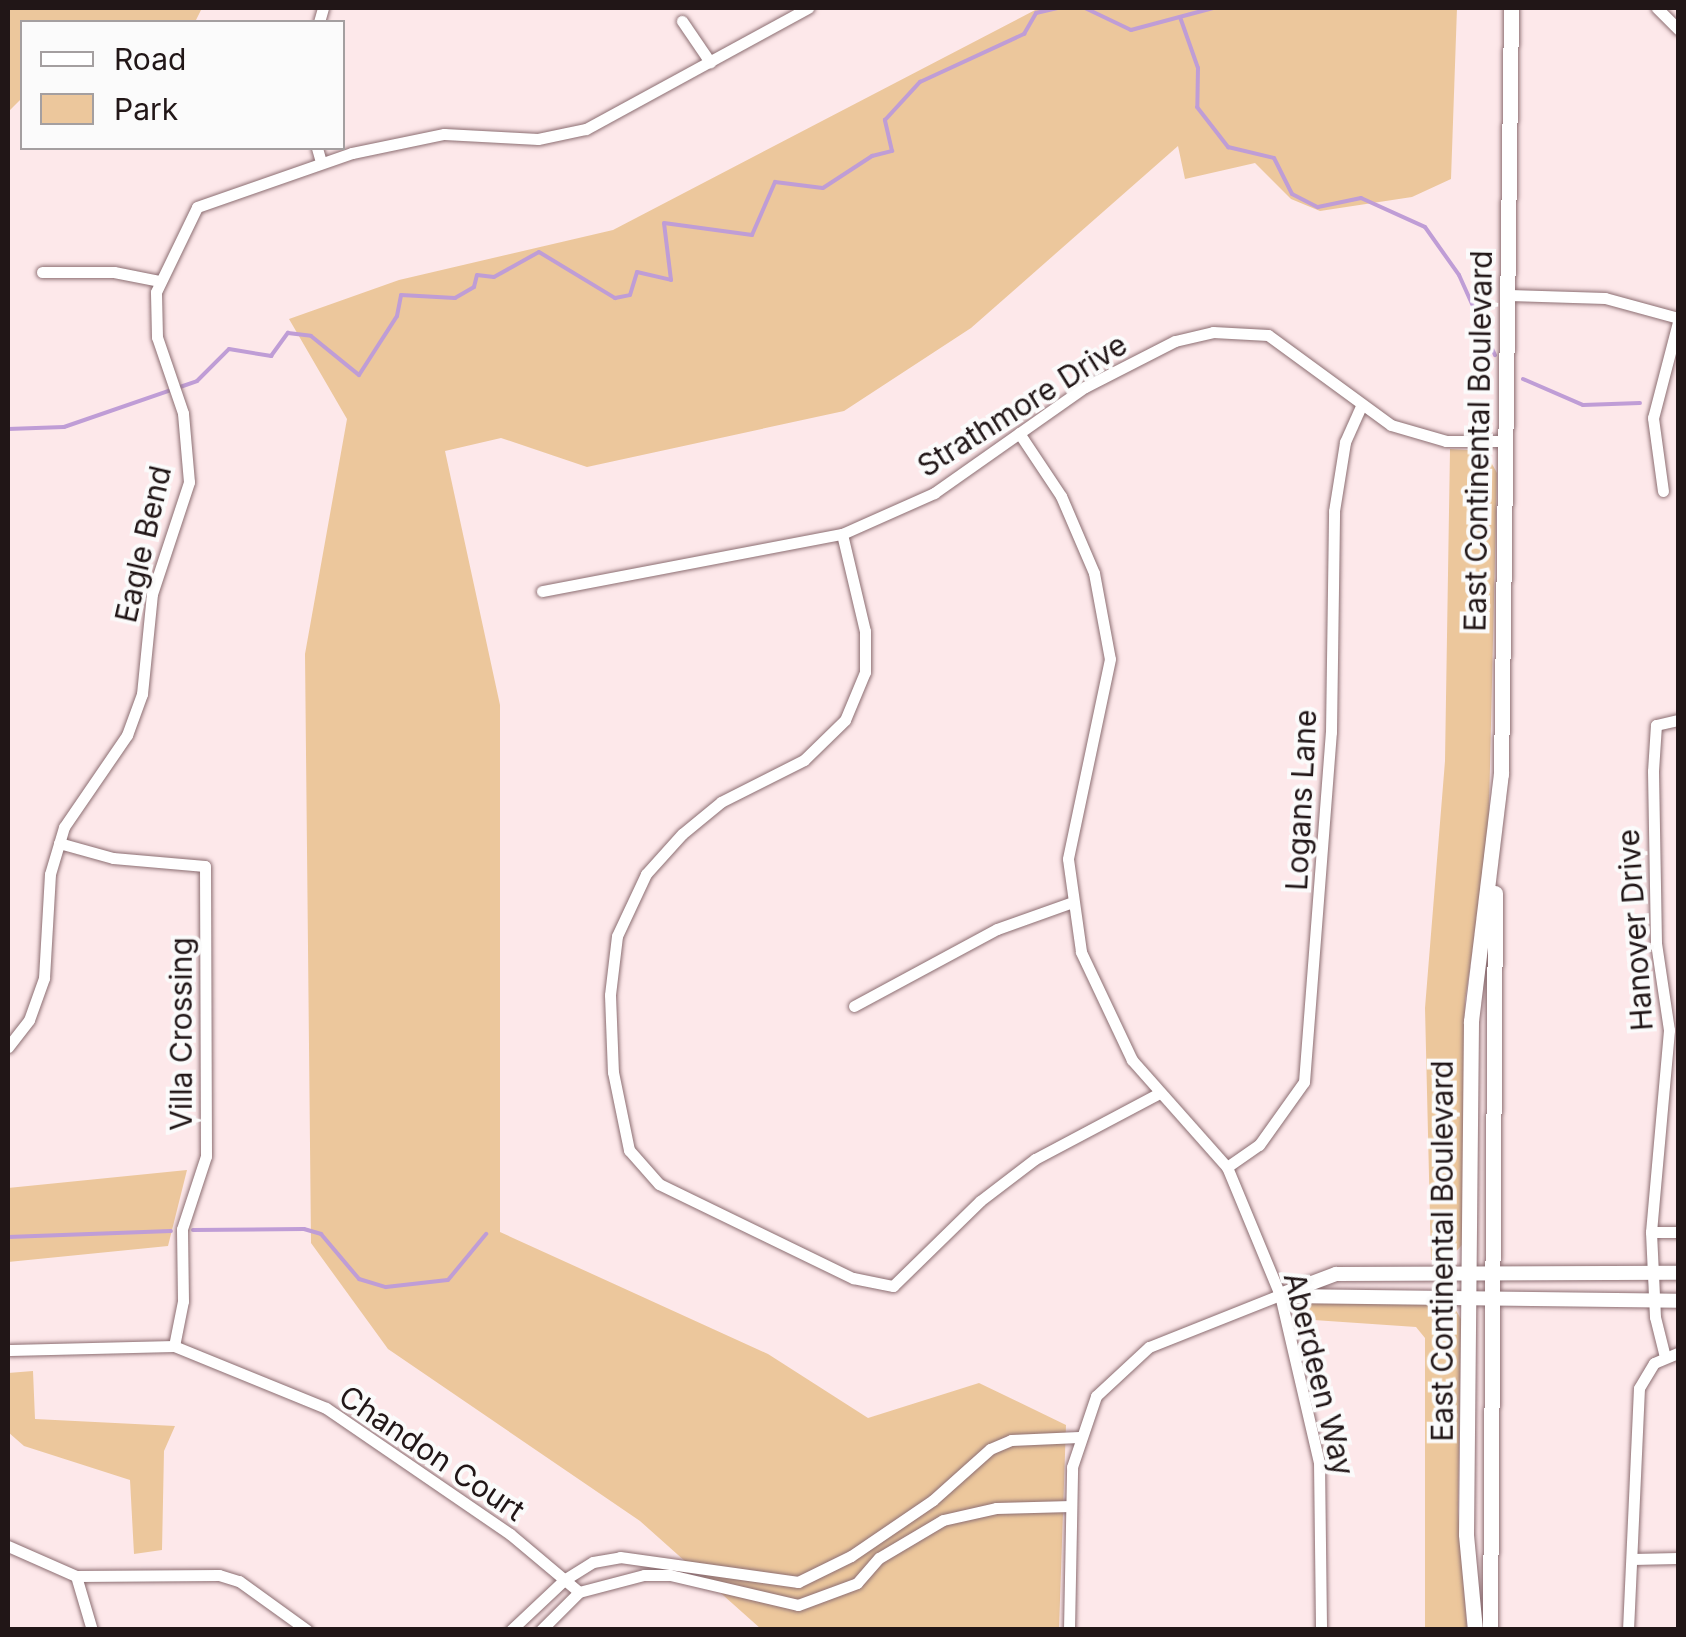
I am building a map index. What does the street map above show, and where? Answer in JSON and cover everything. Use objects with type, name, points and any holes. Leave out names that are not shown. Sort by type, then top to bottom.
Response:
[{"type":"main road","name":"East Continental Boulevard","points":[[1490,1630],[1496,1302],[1493,874],[1506,442],[1512,8]]},
{"type":"main road","name":"East Continental Boulevard","points":[[1475,1630],[1466,1534],[1471,1021],[1493,874]]},
{"type":"street","name":"Eagle Bend","points":[[8,1047],[29,1020],[44,978],[50,874],[59,843],[127,736],[142,694],[152,594],[189,482],[183,413],[157,338],[160,281],[197,207],[321,162],[444,134],[538,139],[586,129],[808,8]]},
{"type":"street","points":[[1656,8],[1678,29]]},
{"type":"street","points":[[682,20],[710,62]]},
{"type":"street","points":[[318,150],[321,162]]},
{"type":"street","points":[[42,272],[114,272],[160,281]]},
{"type":"street","points":[[1509,295],[1605,298],[1678,320],[1653,418],[1653,458],[1663,491]]},
{"type":"street","name":"Strathmore Drive","points":[[542,590],[842,534],[934,493],[1085,387],[1174,341],[1213,332],[1268,335],[1360,408],[1446,441],[1506,442]]},
{"type":"street","name":"Logans Lane","points":[[1227,1167],[1260,1144],[1304,1082],[1331,732],[1334,512],[1345,442],[1360,408]]},
{"type":"street","name":"Aberdeen Way","points":[[1019,433],[1061,496],[1089,560],[1110,659],[1068,859],[1070,903],[1094,991],[1158,1094],[1227,1167],[1280,1295],[1319,1462],[1321,1630]]},
{"type":"street","points":[[842,534],[865,632],[865,672],[845,720],[804,760],[722,802],[682,834],[646,874],[618,936],[610,996],[613,1072],[629,1150],[659,1184],[853,1278],[893,1286],[980,1200],[1035,1158],[1158,1094]]},
{"type":"street","name":"Hanover Drive","points":[[1665,1357],[1653,1300],[1650,1232],[1674,1030],[1656,943],[1653,771],[1656,724],[1678,720]]},
{"type":"street","name":"Villa Crossing","points":[[59,843],[113,858],[205,866],[206,1156],[182,1229],[183,1301],[174,1346]]},
{"type":"street","points":[[854,1006],[998,929],[1070,903]]},
{"type":"street","points":[[1650,1232],[1678,1232]]},
{"type":"street","points":[[1069,1630],[1071,1506],[1080,1437],[1107,1378],[1150,1347],[1336,1274],[1496,1270],[1678,1274]]},
{"type":"street","points":[[1280,1295],[1470,1302],[1678,1300]]},
{"type":"street","name":"Chandon Court","points":[[10,1350],[174,1346],[349,1420],[580,1592]]},
{"type":"street","points":[[1628,1630],[1638,1388],[1645,1372],[1665,1357],[1678,1354]]},
{"type":"street","points":[[511,1630],[564,1580],[593,1562],[620,1557],[665,1558],[727,1575],[798,1582],[851,1556],[933,1500],[990,1448],[1011,1440],[1080,1437]]},
{"type":"street","points":[[541,1630],[580,1592],[670,1575],[798,1606],[857,1583],[879,1558],[943,1520],[996,1508],[1071,1506]]},
{"type":"street","points":[[8,1546],[76,1576],[219,1575],[238,1581],[287,1624],[308,1630]]},
{"type":"street","points":[[1632,1559],[1678,1558]]},
{"type":"street","points":[[76,1576],[92,1630]]},
{"type":"green space","points":[[8,8],[202,8],[196,20],[20,20],[20,100],[8,112]]},
{"type":"green space","points":[[1039,8],[1457,8],[1451,179],[1412,197],[1320,211],[1291,199],[1255,163],[1185,179],[1178,146],[971,328],[844,411],[587,467],[501,438],[445,451],[500,705],[500,1232],[768,1354],[868,1418],[979,1383],[1066,1425],[1059,1629],[761,1629],[640,1521],[388,1349],[311,1243],[305,654],[347,419],[289,319],[399,280],[613,230]]},
{"type":"green space","points":[[1450,449],[1485,451],[1497,473],[1488,850],[1465,1000],[1462,1245],[1448,1260],[1431,1260],[1425,1008],[1445,761]]},
{"type":"green space","points":[[187,1170],[168,1246],[8,1262],[8,1188]]},
{"type":"green space","points":[[1303,1302],[1444,1303],[1453,1305],[1461,1319],[1458,1511],[1467,1629],[1425,1629],[1425,1338],[1416,1327],[1299,1319],[1294,1313]]},
{"type":"green space","points":[[33,1371],[35,1419],[175,1426],[164,1451],[162,1550],[134,1554],[130,1480],[24,1446],[8,1432],[8,1373]]},
{"type":"waterway","points":[[180,387],[197,381],[229,349],[271,356],[288,333],[311,336],[359,375],[397,316],[401,295],[455,298],[474,287],[477,275],[494,277],[539,252],[615,298],[630,295],[637,272],[671,280],[664,223],[752,235],[775,182],[823,188],[872,156],[892,151],[885,120],[920,82],[1024,34],[1036,13],[1057,8]]},
{"type":"waterway","points":[[1085,8],[1131,30],[1213,8]]},
{"type":"waterway","points":[[1180,17],[1198,68],[1197,107],[1228,147],[1274,158],[1292,194],[1318,207],[1361,198],[1425,227],[1459,275],[1495,355]]},
{"type":"waterway","points":[[1523,379],[1583,405],[1640,403]]},
{"type":"waterway","points":[[8,429],[64,427],[171,390]]},
{"type":"waterway","points":[[193,1230],[304,1229],[321,1234],[359,1279],[386,1287],[448,1280],[486,1234]]},
{"type":"waterway","points":[[8,1237],[171,1231]]}]
